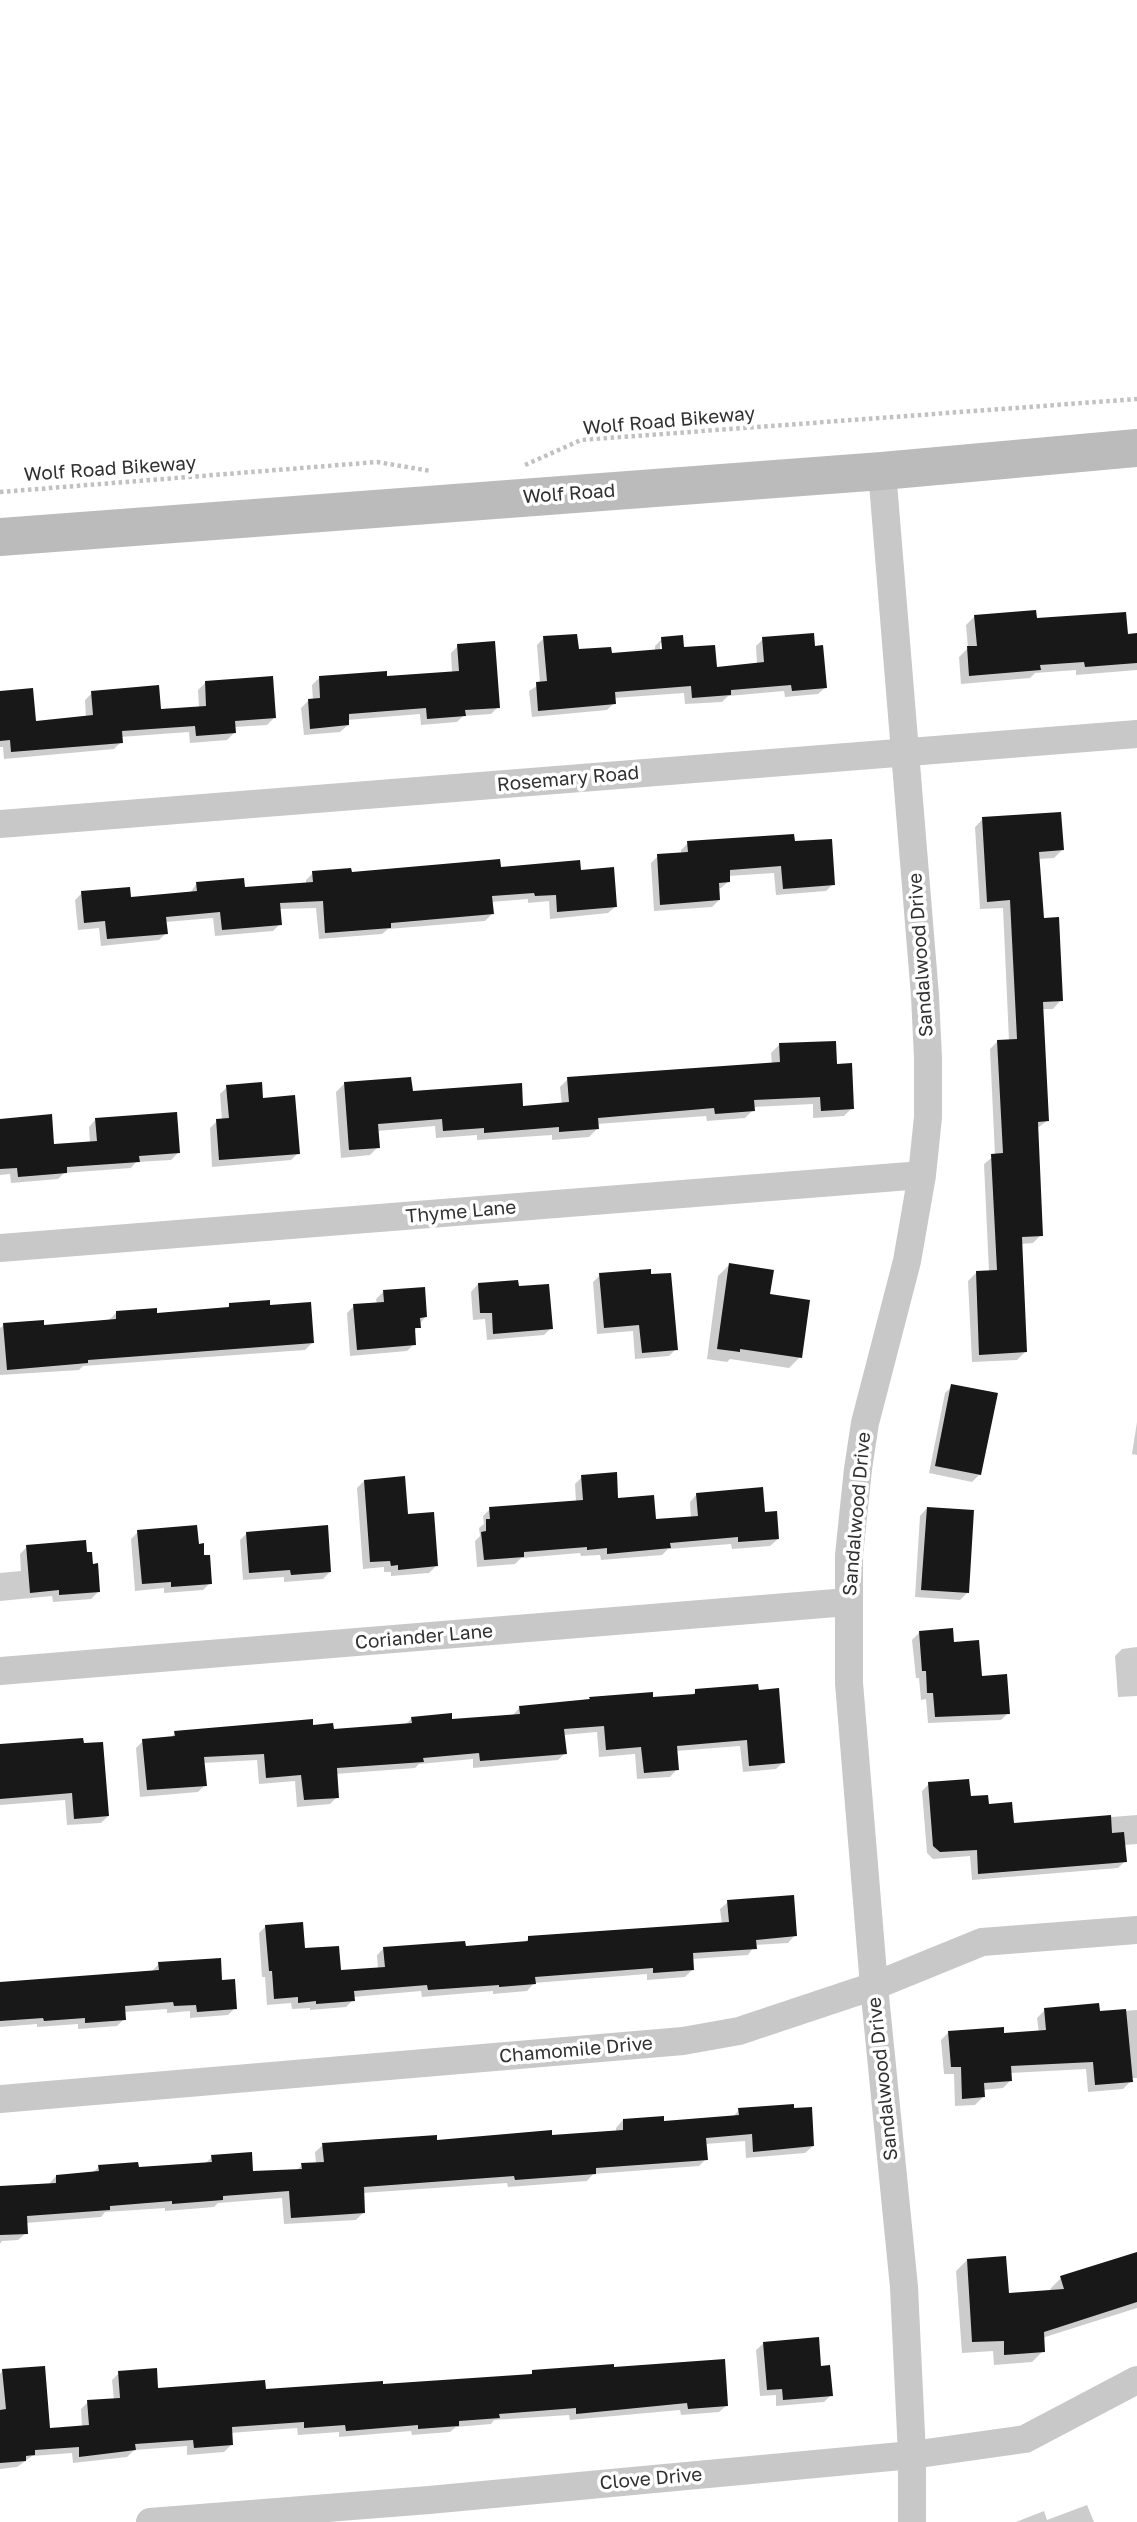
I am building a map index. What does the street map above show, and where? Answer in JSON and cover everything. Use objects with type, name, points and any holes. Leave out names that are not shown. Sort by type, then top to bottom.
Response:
[{"type":"main road","name":"Wolf Road","points":[[0,537],[882,471],[1137,448]]},
{"type":"street","name":"Sandalwood Drive","points":[[882,471],[928,1059],[928,1117],[922,1175],[907,1261],[865,1423],[852,1518],[848,1602],[849,1682],[874,1986],[904,2287],[912,2455],[912,2522]]},
{"type":"street","name":"Rosemary Road","points":[[0,824],[1137,734]]},
{"type":"street","name":"Thyme Lane","points":[[0,1248],[922,1175]]},
{"type":"street","name":"Coriander Lane","points":[[0,1671],[848,1602]]},
{"type":"street","name":"Chamomile Drive","points":[[0,2099],[683,2042],[739,2031],[874,1986],[982,1942],[1137,1930]]},
{"type":"street","name":"Clove Drive","points":[[150,2522],[364,2513],[912,2455],[1026,2439],[1137,2380]]},
{"type":"path","name":"Wolf Road Bikeway","points":[[523,466],[581,440],[1137,399]]},
{"type":"path","name":"Wolf Road Bikeway","points":[[0,492],[377,462],[433,472]]},
{"type":"building","points":[[1036,610],[1037,618],[1126,612],[1128,634],[1137,633],[1137,663],[1085,667],[1084,662],[1040,665],[1041,670],[969,676],[967,646],[977,646],[974,615]]},
{"type":"building","points":[[814,633],[815,646],[823,645],[827,688],[792,691],[791,685],[731,690],[731,695],[692,698],[691,686],[615,692],[616,704],[538,711],[536,682],[547,681],[543,636],[577,634],[579,649],[611,647],[612,653],[662,649],[661,637],[683,635],[684,647],[715,645],[717,667],[764,662],[762,637]]},
{"type":"building","points":[[495,641],[500,708],[465,710],[466,716],[427,719],[426,708],[349,714],[349,725],[310,729],[308,699],[320,698],[319,676],[387,671],[387,676],[459,671],[457,644]]},
{"type":"building","points":[[273,676],[276,718],[235,721],[236,733],[196,736],[195,726],[122,731],[123,743],[11,752],[10,740],[0,741],[0,691],[33,688],[36,721],[93,715],[91,691],[159,685],[161,709],[206,706],[205,681]]},
{"type":"building","points":[[1061,812],[1064,850],[1039,852],[1044,918],[1059,917],[1063,1001],[1043,1002],[1049,1121],[1038,1122],[1043,1236],[1022,1237],[1027,1352],[979,1355],[976,1271],[997,1270],[991,1154],[1003,1153],[997,1040],[1017,1039],[1010,900],[987,902],[982,817]]},
{"type":"building","points":[[794,834],[795,841],[832,839],[835,885],[783,889],[781,866],[730,870],[730,882],[719,883],[720,900],[660,905],[657,854],[688,852],[687,841]]},
{"type":"building","points":[[500,859],[501,867],[580,860],[581,870],[614,867],[617,907],[557,912],[556,895],[535,896],[534,893],[492,896],[494,914],[391,923],[391,928],[325,933],[323,901],[280,903],[282,925],[222,930],[220,912],[166,917],[168,934],[107,939],[105,921],[84,923],[81,891],[130,887],[131,897],[197,891],[196,882],[244,878],[245,887],[313,882],[312,871],[351,868],[352,872]]},
{"type":"building","points":[[836,1041],[837,1064],[852,1063],[854,1109],[821,1111],[820,1097],[754,1100],[755,1111],[715,1114],[714,1108],[598,1118],[599,1129],[559,1132],[559,1127],[484,1133],[484,1128],[443,1131],[442,1119],[378,1124],[380,1148],[349,1150],[344,1082],[411,1077],[413,1091],[522,1083],[523,1106],[569,1102],[567,1077],[780,1062],[779,1043]]},
{"type":"building","points":[[262,1082],[263,1098],[295,1095],[300,1154],[219,1160],[216,1119],[229,1118],[226,1085]]},
{"type":"building","points":[[177,1112],[180,1153],[139,1156],[140,1162],[67,1167],[67,1173],[18,1177],[17,1168],[0,1169],[0,1119],[52,1114],[54,1144],[97,1141],[95,1118]]},
{"type":"building","points":[[729,1263],[774,1270],[770,1294],[810,1300],[802,1358],[740,1349],[740,1352],[717,1349]]},
{"type":"building","points":[[651,1269],[651,1274],[671,1273],[678,1350],[642,1353],[639,1325],[604,1328],[599,1273]]},
{"type":"building","points":[[518,1280],[519,1286],[549,1284],[553,1329],[493,1334],[492,1313],[480,1313],[478,1283]]},
{"type":"building","points":[[425,1287],[427,1317],[420,1318],[421,1328],[415,1328],[416,1345],[357,1350],[353,1304],[384,1302],[383,1290]]},
{"type":"building","points":[[270,1300],[270,1305],[311,1302],[314,1343],[88,1360],[88,1363],[7,1370],[3,1323],[44,1320],[44,1325],[116,1319],[116,1311],[157,1308],[157,1313],[229,1307],[229,1303]]},
{"type":"building","points":[[951,1384],[998,1393],[981,1475],[935,1466]]},
{"type":"building","points":[[617,1472],[618,1498],[654,1495],[656,1519],[698,1516],[696,1493],[763,1487],[765,1512],[777,1511],[779,1539],[738,1542],[738,1537],[670,1543],[671,1548],[607,1554],[607,1548],[587,1550],[587,1547],[524,1552],[524,1557],[484,1560],[481,1532],[486,1531],[486,1519],[490,1519],[489,1507],[583,1500],[581,1475]]},
{"type":"building","points":[[405,1476],[408,1514],[434,1512],[438,1566],[398,1570],[398,1565],[391,1566],[390,1561],[370,1562],[364,1480]]},
{"type":"building","points":[[927,1507],[974,1510],[969,1593],[921,1590]]},
{"type":"building","points":[[197,1525],[199,1544],[204,1543],[204,1555],[210,1555],[212,1584],[171,1587],[171,1582],[142,1584],[137,1530]]},
{"type":"building","points":[[328,1525],[331,1572],[291,1575],[290,1570],[249,1573],[246,1532]]},
{"type":"building","points":[[86,1540],[87,1552],[92,1552],[93,1564],[98,1563],[100,1592],[59,1595],[59,1590],[30,1593],[26,1545]]},
{"type":"building","points":[[953,1628],[954,1642],[979,1640],[982,1676],[1007,1674],[1010,1714],[935,1717],[933,1693],[927,1693],[926,1671],[922,1671],[919,1631]]},
{"type":"building","points":[[758,1684],[759,1690],[779,1688],[785,1763],[749,1766],[747,1740],[677,1746],[679,1770],[644,1773],[641,1747],[606,1750],[604,1726],[564,1729],[567,1754],[480,1761],[479,1753],[423,1758],[424,1762],[337,1768],[339,1798],[304,1800],[301,1775],[266,1778],[264,1754],[204,1757],[207,1786],[147,1790],[142,1739],[175,1736],[174,1731],[313,1719],[313,1725],[333,1723],[334,1729],[412,1723],[411,1717],[452,1713],[452,1719],[520,1714],[519,1706],[590,1699],[589,1697],[653,1692],[653,1697],[695,1694],[695,1689]]},
{"type":"building","points":[[83,1738],[84,1743],[103,1742],[109,1816],[74,1819],[72,1793],[0,1799],[0,1744]]},
{"type":"building","points":[[969,1779],[971,1796],[988,1795],[989,1804],[1012,1802],[1014,1823],[1111,1815],[1112,1833],[1124,1832],[1127,1862],[978,1874],[977,1850],[940,1852],[933,1846],[928,1782]]},
{"type":"building","points":[[794,1895],[797,1936],[756,1940],[757,1949],[693,1953],[694,1970],[653,1973],[653,1968],[535,1977],[536,1984],[499,1987],[428,1990],[427,1985],[354,1991],[355,2001],[316,2004],[316,2001],[298,2003],[298,1997],[274,1999],[272,1971],[269,1971],[265,1925],[303,1922],[305,1948],[339,1946],[341,1970],[385,1967],[383,1947],[465,1941],[466,1946],[528,1941],[528,1936],[729,1922],[727,1900]]},
{"type":"building","points":[[221,1958],[222,1980],[235,1979],[237,2009],[197,2012],[196,2005],[174,2006],[173,2002],[125,2006],[126,2020],[85,2023],[85,2018],[0,2021],[0,1982],[159,1970],[158,1962]]},
{"type":"building","points":[[1099,2003],[1100,2011],[1126,2009],[1133,2082],[1095,2085],[1093,2062],[1011,2066],[1012,2081],[984,2083],[985,2097],[962,2099],[961,2067],[951,2067],[948,2031],[1004,2027],[1004,2033],[1046,2030],[1044,2008]]},
{"type":"building","points":[[794,2104],[794,2108],[812,2107],[814,2146],[753,2152],[752,2134],[706,2138],[708,2160],[596,2168],[596,2174],[515,2180],[514,2176],[364,2187],[365,2213],[291,2218],[289,2191],[223,2196],[223,2200],[110,2206],[110,2210],[27,2216],[28,2234],[0,2235],[0,2186],[56,2183],[56,2175],[99,2171],[98,2165],[138,2162],[139,2167],[212,2162],[211,2155],[252,2152],[253,2171],[302,2169],[301,2163],[324,2162],[322,2143],[437,2135],[437,2140],[552,2130],[552,2135],[623,2130],[623,2119],[664,2116],[664,2121],[739,2115],[738,2108]]},
{"type":"building","points":[[1137,2252],[1137,2302],[1044,2332],[1045,2352],[1004,2355],[1004,2341],[972,2342],[967,2259],[1006,2256],[1009,2293],[1064,2289],[1060,2276]]},
{"type":"building","points":[[819,2337],[821,2366],[830,2365],[833,2396],[783,2400],[782,2389],[767,2390],[763,2342]]},
{"type":"building","points":[[725,2359],[728,2406],[688,2409],[687,2403],[576,2414],[576,2408],[499,2414],[500,2418],[459,2421],[459,2426],[418,2429],[418,2425],[346,2431],[345,2425],[304,2428],[304,2422],[232,2427],[233,2445],[194,2448],[193,2440],[135,2444],[136,2450],[79,2457],[79,2447],[35,2450],[35,2455],[26,2456],[26,2461],[0,2463],[0,2410],[6,2409],[2,2369],[45,2366],[50,2428],[89,2425],[87,2400],[120,2398],[118,2371],[157,2368],[158,2388],[265,2380],[266,2389],[383,2381],[383,2384],[532,2374],[532,2370],[614,2364],[614,2367]]}]
